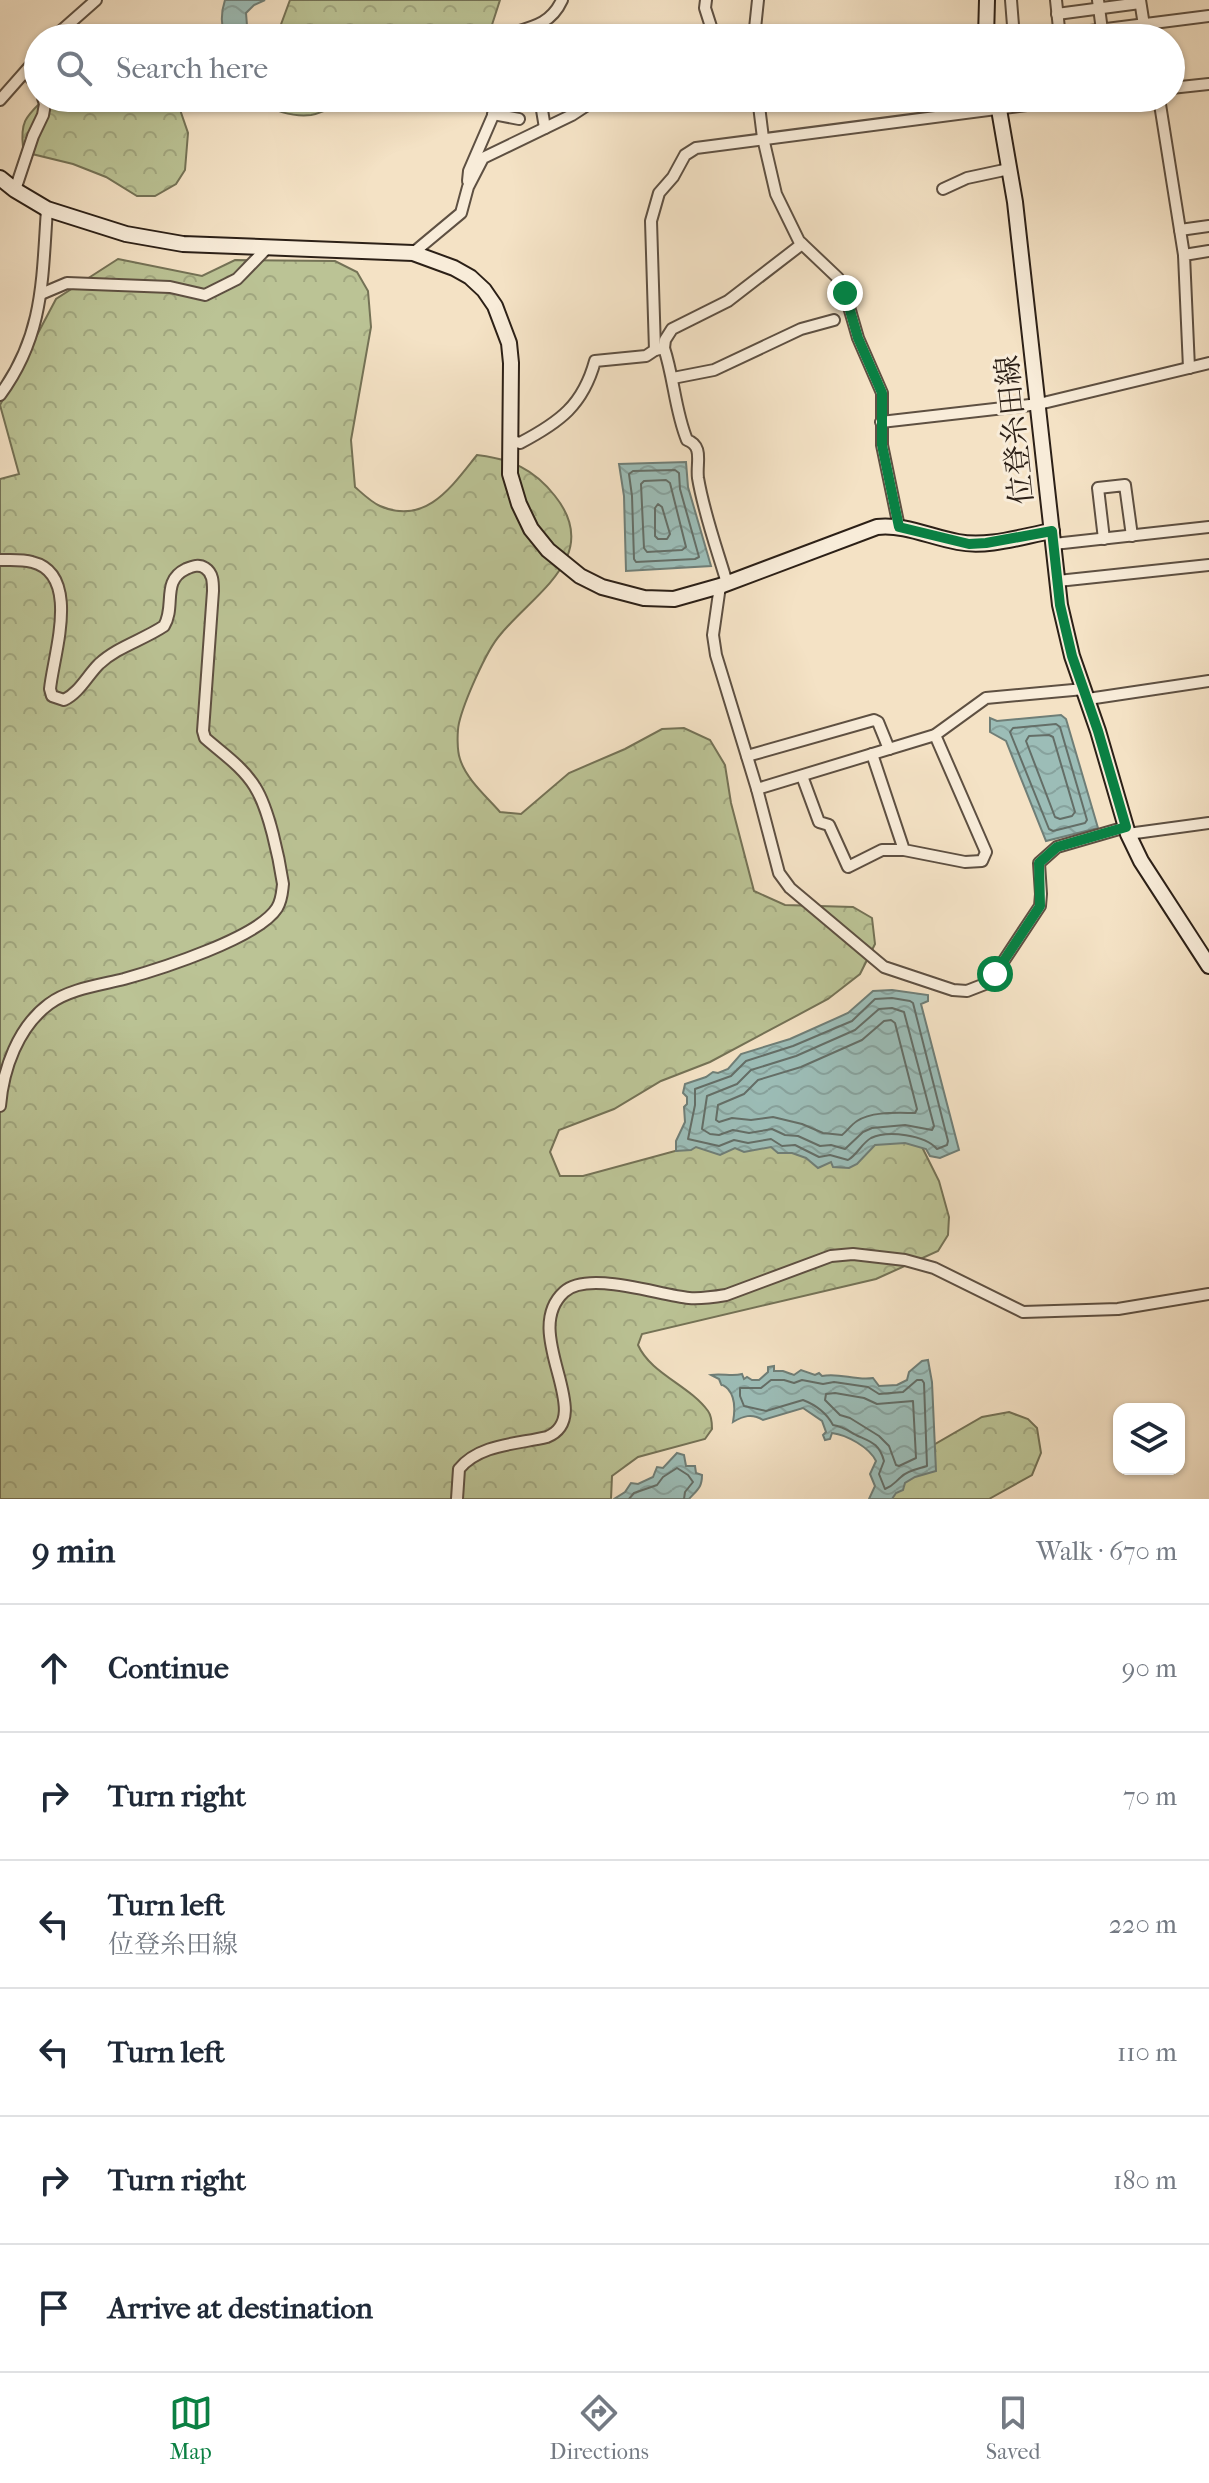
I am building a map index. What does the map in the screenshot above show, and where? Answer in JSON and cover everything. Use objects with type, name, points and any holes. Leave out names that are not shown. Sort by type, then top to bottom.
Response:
[{"type":"street","points":[[69,24],[96,0]]},
{"type":"street","points":[[542,24],[553,16],[562,0]]},
{"type":"street","points":[[706,0],[705,8],[710,24]]},
{"type":"street","points":[[755,24],[758,0]]},
{"type":"street","points":[[986,24],[987,0]]},
{"type":"street","points":[[1011,0],[1013,24]]},
{"type":"street","points":[[1056,0],[1058,24]]},
{"type":"street","points":[[1057,14],[1099,4],[1140,2],[1144,24],[1209,16]]},
{"type":"street","points":[[1099,4],[1101,24]]},
{"type":"street","points":[[0,100],[24,75]]},
{"type":"street","points":[[1185,87],[1209,84]]},
{"type":"street","points":[[15,190],[44,112]]},
{"type":"street","points":[[542,112],[545,128]]},
{"type":"street","points":[[468,187],[483,158],[577,112]]},
{"type":"street","points":[[760,112],[776,194],[786,219],[802,244],[838,278],[858,338],[882,393],[882,445],[899,527]]},
{"type":"street","points":[[938,112],[696,148],[685,155],[673,177],[659,193],[651,221],[659,349],[673,378],[680,423],[687,440],[698,447],[700,489],[724,585],[713,635],[716,655],[779,873],[790,888],[884,967],[953,990],[967,991],[985,984],[995,974],[1040,906],[1039,863],[1057,847],[1127,830],[1209,823]]},
{"type":"street","name":"位登糸田線","points":[[1000,112],[1039,404],[1060,605],[1072,656],[1127,830],[1141,861],[1209,966]]},
{"type":"street","points":[[1161,112],[1184,255],[1189,368]]},
{"type":"street","points":[[413,253],[461,213],[469,171],[493,114],[519,119]]},
{"type":"street","points":[[943,189],[967,178],[1009,169]]},
{"type":"street","points":[[0,178],[47,209],[126,234],[183,244],[413,253],[470,277],[495,306],[509,343],[510,474],[519,504],[531,529],[561,563],[602,587],[644,598],[674,599],[724,585],[867,529],[890,526],[969,544],[1053,537],[1104,539],[1209,527]]},
{"type":"street","points":[[0,395],[26,351],[34,327],[41,294],[47,209]]},
{"type":"street","points":[[1180,230],[1209,226]]},
{"type":"street","points":[[509,440],[520,443],[557,421],[585,391],[595,361],[646,356],[659,349],[672,329],[728,301],[802,244]]},
{"type":"street","points":[[41,294],[67,283],[170,287],[205,295],[237,279],[269,245]]},
{"type":"street","points":[[1184,255],[1209,251]]},
{"type":"street","points":[[673,378],[714,370],[801,329],[834,320]]},
{"type":"street","points":[[881,422],[1039,404],[1209,363]]},
{"type":"street","points":[[1104,539],[1098,488],[1125,485],[1132,536]]},
{"type":"street","points":[[0,560],[33,562],[54,576],[59,589],[61,616],[60,639],[50,689],[52,696],[64,700],[72,696],[111,654],[164,626],[176,575],[193,566],[208,570],[213,578],[213,591],[203,731],[205,738],[255,787],[263,804],[283,884],[278,907],[257,927],[141,974],[50,1002],[22,1035],[2,1083],[0,1106]]},
{"type":"street","points":[[1058,581],[1209,565]]},
{"type":"street","points":[[757,789],[935,735],[986,698],[1086,694],[1209,681]]},
{"type":"street","points":[[747,756],[874,720],[878,722],[889,749]]},
{"type":"street","points":[[802,776],[819,822],[829,825],[848,867],[882,850],[904,850],[977,863],[985,859],[986,852],[935,735]]},
{"type":"street","points":[[872,754],[904,850]]},
{"type":"street","points":[[457,1499],[459,1469],[474,1456],[484,1450],[547,1437],[563,1424],[564,1400],[548,1324],[553,1305],[563,1292],[581,1283],[597,1282],[692,1298],[711,1297],[726,1295],[831,1256],[853,1254],[893,1257],[934,1268],[1023,1312],[1118,1309],[1209,1294]]},
{"type":"green space","points":[[290,0],[500,0],[492,24],[281,24]]},
{"type":"green space","points":[[181,112],[188,133],[185,170],[176,184],[155,196],[137,196],[106,177],[73,164],[32,154],[23,147],[22,138],[29,114]]},
{"type":"green space","points":[[282,112],[321,112],[311,115]]},
{"type":"green space","points":[[118,259],[202,276],[235,260],[335,261],[357,272],[368,291],[371,327],[351,440],[355,487],[380,506],[411,511],[436,500],[477,455],[501,459],[521,467],[539,479],[555,496],[568,517],[571,537],[568,555],[545,588],[494,643],[476,677],[459,723],[458,746],[463,766],[500,812],[521,814],[569,773],[662,729],[684,728],[710,740],[725,765],[731,803],[754,891],[785,905],[853,907],[872,918],[875,944],[860,974],[828,999],[710,1062],[661,1081],[614,1109],[559,1130],[550,1152],[560,1176],[583,1176],[734,1135],[920,1143],[939,1181],[949,1217],[948,1235],[938,1251],[876,1279],[642,1334],[638,1345],[644,1355],[700,1402],[709,1413],[712,1429],[705,1439],[638,1457],[612,1476],[611,1499],[0,1499],[0,479],[19,474],[0,405],[56,299]]},
{"type":"green space","points":[[1009,1412],[1028,1419],[1037,1428],[1041,1453],[1032,1475],[989,1499],[893,1499],[892,1494],[911,1458],[982,1417]]},
{"type":"water","points":[[225,0],[265,0],[246,13],[247,24],[222,24]]},
{"type":"water","points":[[686,462],[688,487],[711,566],[626,571],[624,496],[619,464]]},
{"type":"water","points":[[1061,715],[1066,719],[1098,828],[1046,841],[1006,741],[990,732],[990,718],[997,721]]},
{"type":"water","points":[[873,991],[928,995],[928,1001],[921,1004],[959,1150],[940,1158],[930,1156],[926,1149],[905,1143],[875,1145],[849,1168],[833,1167],[831,1162],[818,1168],[806,1158],[792,1153],[778,1153],[771,1147],[744,1152],[735,1148],[720,1155],[696,1147],[676,1151],[676,1141],[685,1122],[685,1084],[728,1069],[741,1054],[790,1039],[848,1013]]},
{"type":"water","points":[[928,1360],[932,1382],[936,1471],[905,1483],[903,1490],[892,1499],[869,1499],[875,1486],[870,1474],[876,1461],[863,1447],[838,1434],[832,1433],[830,1439],[825,1440],[822,1421],[803,1408],[763,1420],[748,1416],[733,1422],[732,1396],[719,1379],[711,1375],[742,1374],[744,1379],[759,1380],[768,1372],[768,1367],[774,1366],[774,1371],[794,1375],[801,1370],[822,1376],[873,1378],[879,1386],[897,1385],[907,1380],[909,1372],[922,1361]]},
{"type":"water","points":[[677,1453],[684,1455],[686,1466],[695,1466],[696,1473],[702,1475],[700,1486],[689,1499],[614,1499],[625,1492],[631,1483],[638,1484],[653,1477],[657,1467],[663,1468]]},
{"type":"route","points":[[845,293],[858,338],[882,393],[882,445],[899,527],[969,544],[1052,531],[1060,605],[1072,656],[1126,827],[1057,847],[1039,863],[1040,906],[995,974]]}]
